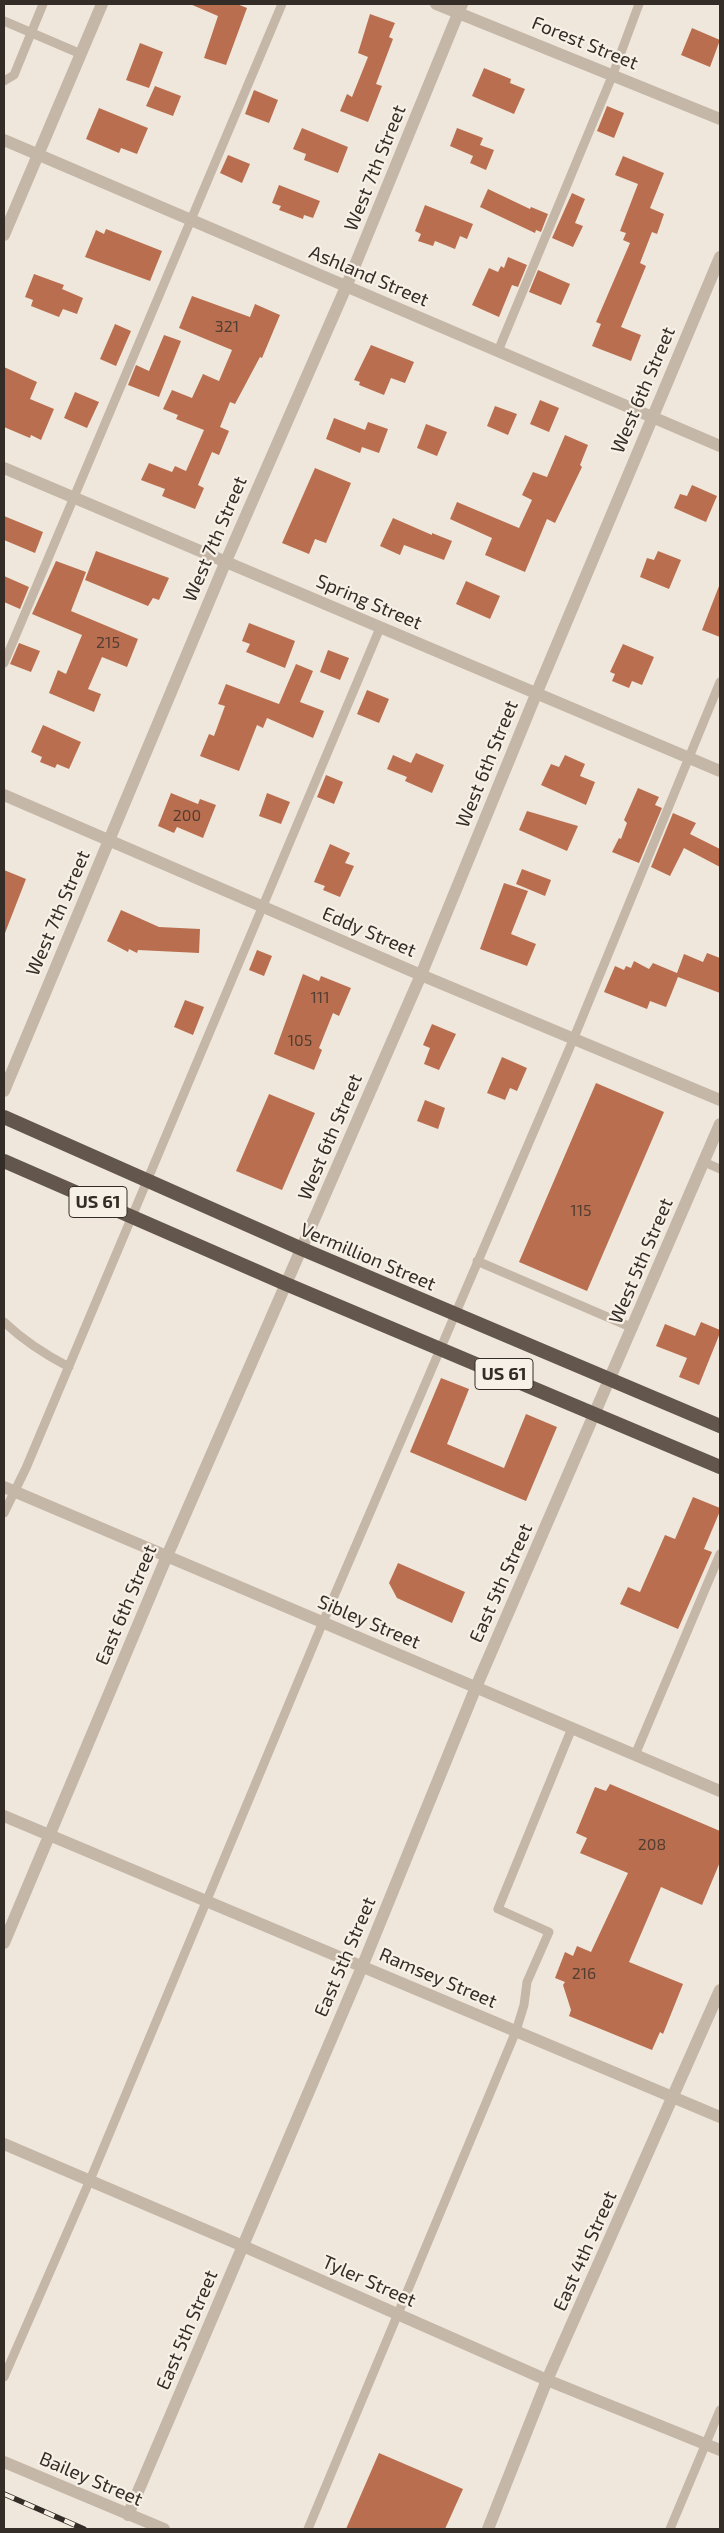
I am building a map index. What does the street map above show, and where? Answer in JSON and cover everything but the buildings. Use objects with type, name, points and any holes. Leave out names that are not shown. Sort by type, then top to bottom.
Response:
[{"type":"highway","name":"Vermillion Street","points":[[4,1117],[302,1249],[720,1426]]},
{"type":"highway","name":"US 61","points":[[4,1161],[286,1284],[596,1413],[720,1467]]},
{"type":"street","points":[[4,235],[102,4]]},
{"type":"street","name":"Forest Street","points":[[436,4],[460,9],[720,119]]},
{"type":"street","name":"West 7th Street","points":[[4,1091],[226,561],[346,287],[460,9]]},
{"type":"street","name":"Ashland Street","points":[[4,140],[189,221],[720,446]]},
{"type":"street","name":"West 6th Street","points":[[286,1284],[420,975],[720,257]]},
{"type":"street","name":"Spring Street","points":[[4,468],[720,771]]},
{"type":"street","name":"Eddy Street","points":[[4,795],[420,975],[720,1100]]},
{"type":"street","name":"West 5th Street","points":[[596,1413],[720,1124]]},
{"type":"street","name":"East 6th Street","points":[[4,1943],[167,1556],[286,1284]]},
{"type":"street","name":"East 5th Street","points":[[128,2515],[362,1967],[476,1688],[596,1413]]},
{"type":"street","name":"Sibley Street","points":[[9,1489],[720,1791]]},
{"type":"street","name":"Ramsey Street","points":[[4,1816],[720,2117]]},
{"type":"street","name":"East 4th Street","points":[[488,2529],[547,2380],[720,1990]]},
{"type":"street","name":"Tyler Street","points":[[4,2144],[243,2246],[547,2380],[720,2450]]},
{"type":"street","name":"Bailey Street","points":[[4,2462],[164,2529]]},
{"type":"lane","points":[[4,81],[14,75],[43,4]]},
{"type":"lane","points":[[4,663],[282,4]]},
{"type":"lane","points":[[498,351],[613,74],[639,4]]},
{"type":"lane","points":[[4,20],[81,54]]},
{"type":"lane","points":[[4,1513],[9,1489],[26,1468],[380,628]]},
{"type":"lane","points":[[4,2377],[90,2180],[323,1622],[573,1040],[720,682]]},
{"type":"lane","points":[[704,1162],[720,1168]]},
{"type":"lane","points":[[477,1261],[633,1328]]},
{"type":"lane","points":[[4,1322],[30,1344],[69,1367]]},
{"type":"lane","points":[[635,1755],[720,1554]]},
{"type":"lane","points":[[308,2529],[396,2314],[516,2031],[524,2005],[527,1982],[549,1932],[498,1909],[572,1728]]},
{"type":"lane","points":[[670,2529],[720,2410]]},
{"type":"railway","points":[[4,2494],[84,2529]]}]
